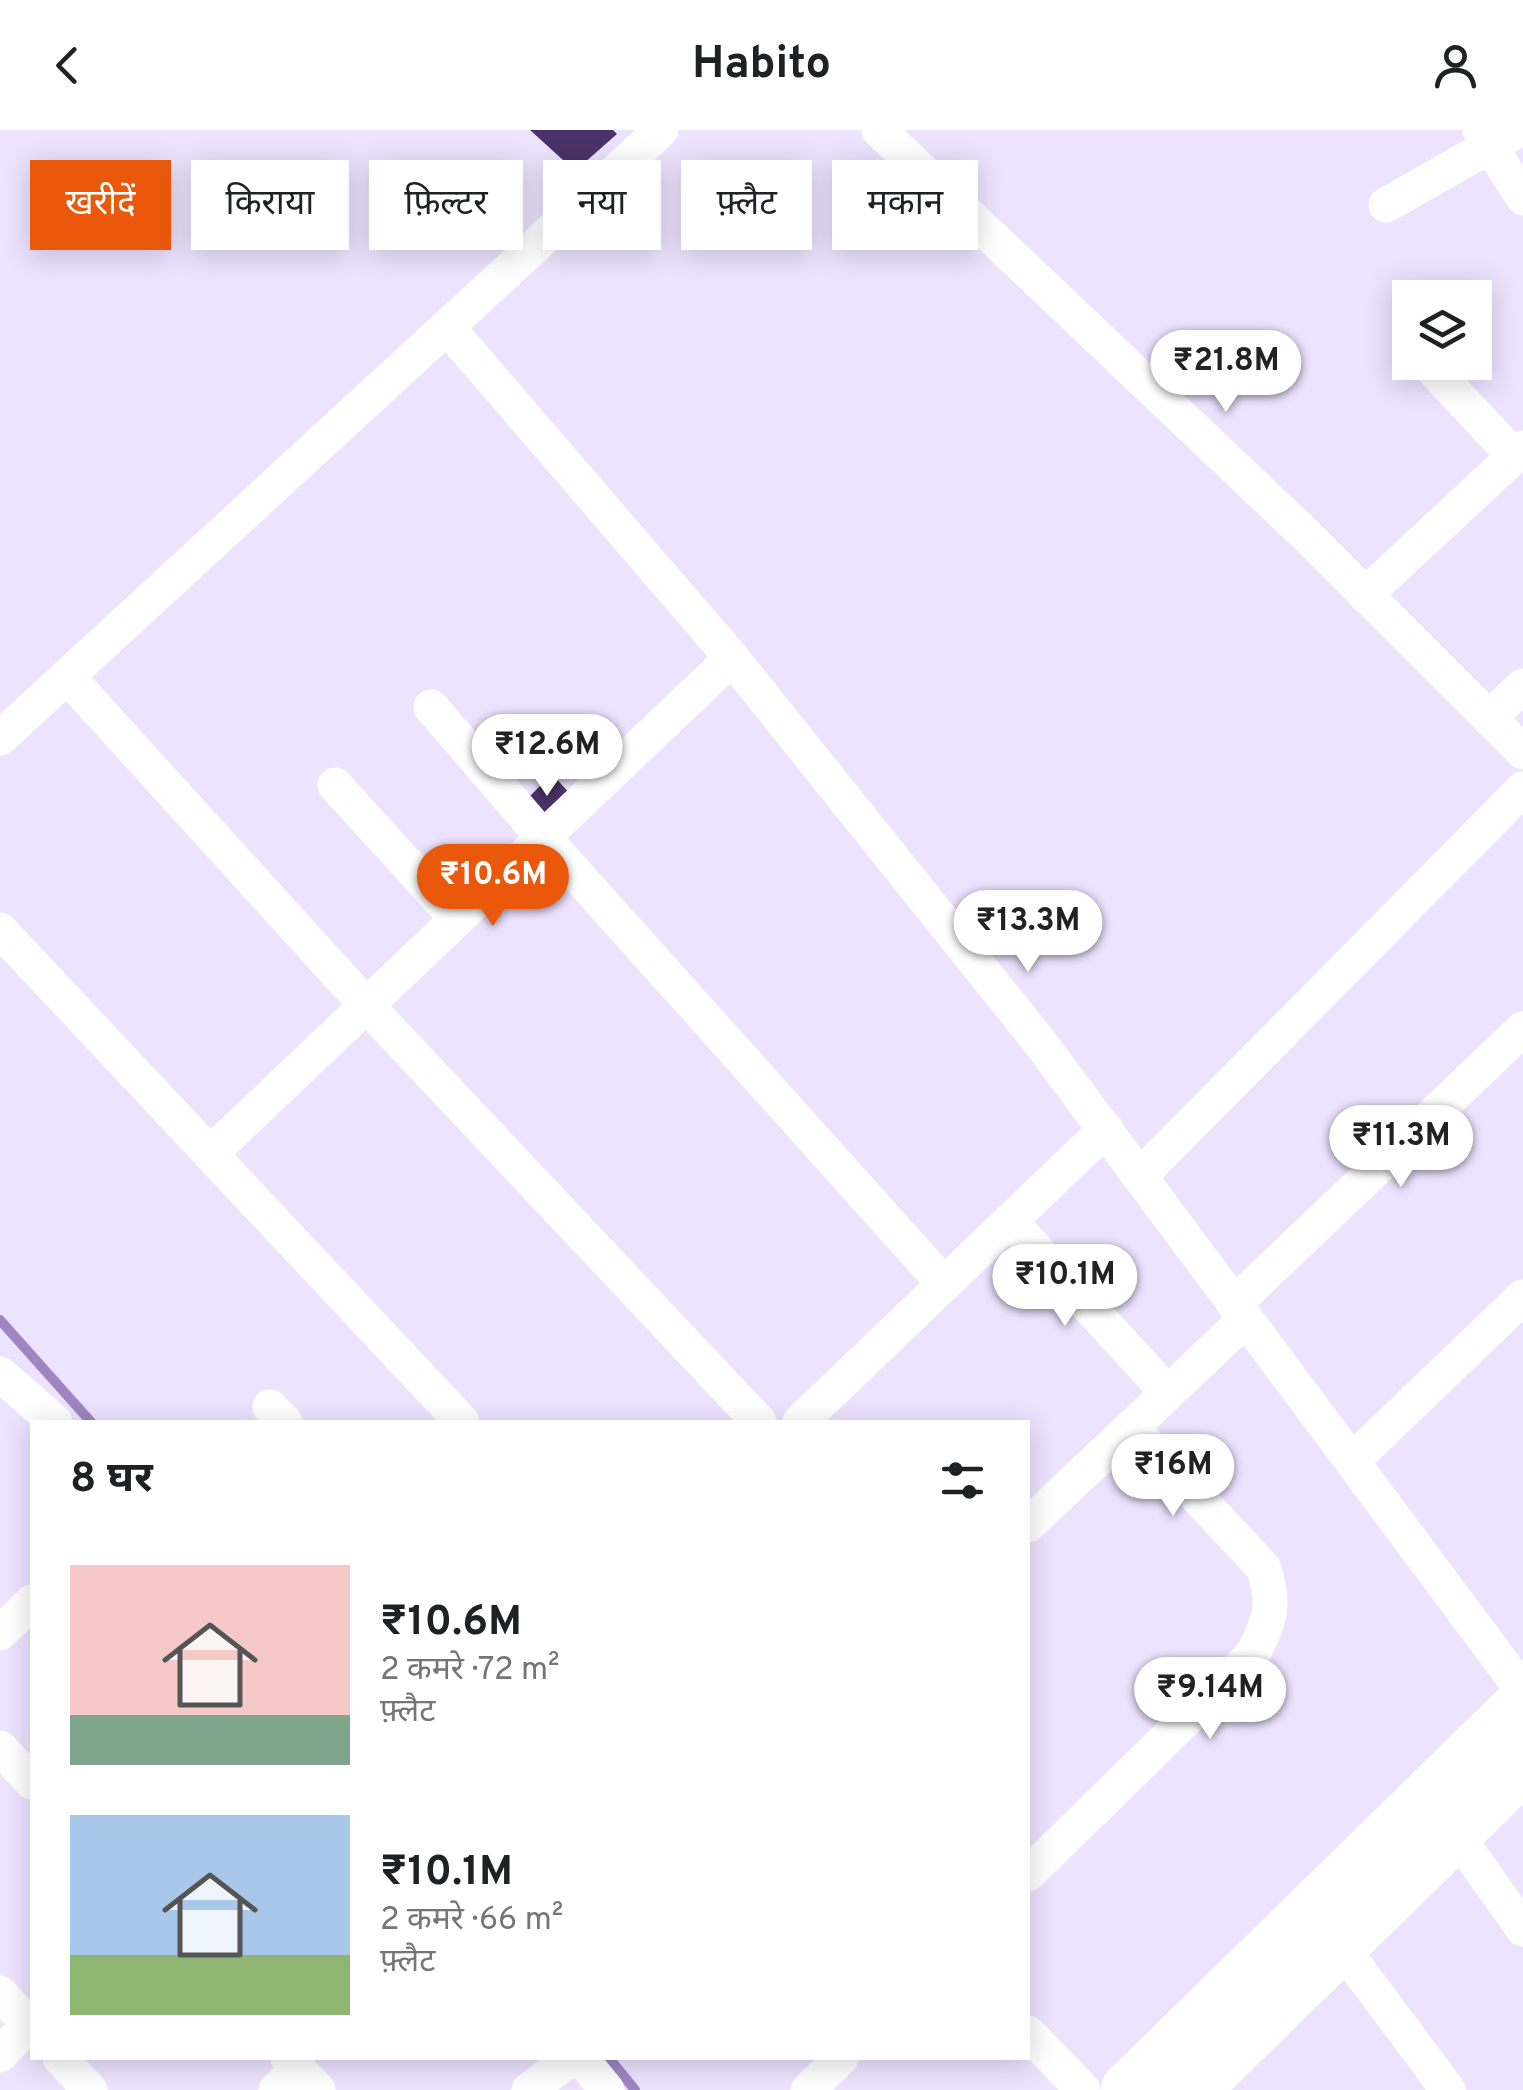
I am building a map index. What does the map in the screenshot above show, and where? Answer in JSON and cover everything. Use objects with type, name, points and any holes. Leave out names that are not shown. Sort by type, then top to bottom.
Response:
[{"type":"highway","points":[[1128,2090],[1523,1704]]},
{"type":"highway","points":[[1192,2090],[1523,1766]]},
{"type":"street","points":[[0,738],[661,130]]},
{"type":"street","points":[[879,130],[1365,594],[1523,752]]},
{"type":"street","points":[[1386,205],[1496,135],[1523,198]]},
{"type":"street","points":[[446,327],[732,658],[1038,1040],[1523,1691]]},
{"type":"street","points":[[1365,594],[1519,452],[1445,380]]},
{"type":"street","points":[[210,1154],[732,658]]},
{"type":"street","points":[[68,676],[366,1005],[757,1420]]},
{"type":"street","points":[[1489,718],[1523,686]]},
{"type":"street","points":[[432,707],[543,837],[944,1284]]},
{"type":"street","points":[[335,785],[457,919]]},
{"type":"street","points":[[1140,1176],[1523,790]]},
{"type":"street","points":[[0,930],[460,1420]]},
{"type":"street","points":[[1030,1523],[1168,1393],[1240,1311],[1523,1029]]},
{"type":"street","points":[[802,1420],[1106,1130]]},
{"type":"street","points":[[1010,1221],[1168,1393]]},
{"type":"street","points":[[1352,1462],[1523,1297]]},
{"type":"street","points":[[7,1391],[52,1420]]},
{"type":"street","points":[[1030,1872],[1253,1654],[1269,1622],[1272,1591],[1262,1567],[1132,1427]]},
{"type":"street","points":[[0,1633],[30,1604]]},
{"type":"street","points":[[0,1748],[30,1780]]},
{"type":"street","points":[[1455,1833],[1523,1929]]},
{"type":"street","points":[[1340,1945],[1448,2090]]},
{"type":"street","points":[[0,1993],[30,2023]]},
{"type":"street","points":[[0,2054],[30,2025]]},
{"type":"street","points":[[1030,2035],[1083,2090]]},
{"type":"street","points":[[62,2060],[90,2090]]},
{"type":"street","points":[[529,2090],[569,2060]]},
{"type":"street","points":[[582,2060],[607,2090]]},
{"type":"street","points":[[808,2090],[838,2060]]},
{"type":"building","points":[[530,130],[613,130],[617,134],[587,160],[563,160]]},
{"type":"building","points":[[552,774],[572,796],[543,824],[522,804]]},
{"type":"waterway","points":[[0,1320],[89,1420]]},
{"type":"waterway","points":[[611,2060],[635,2090]]}]
